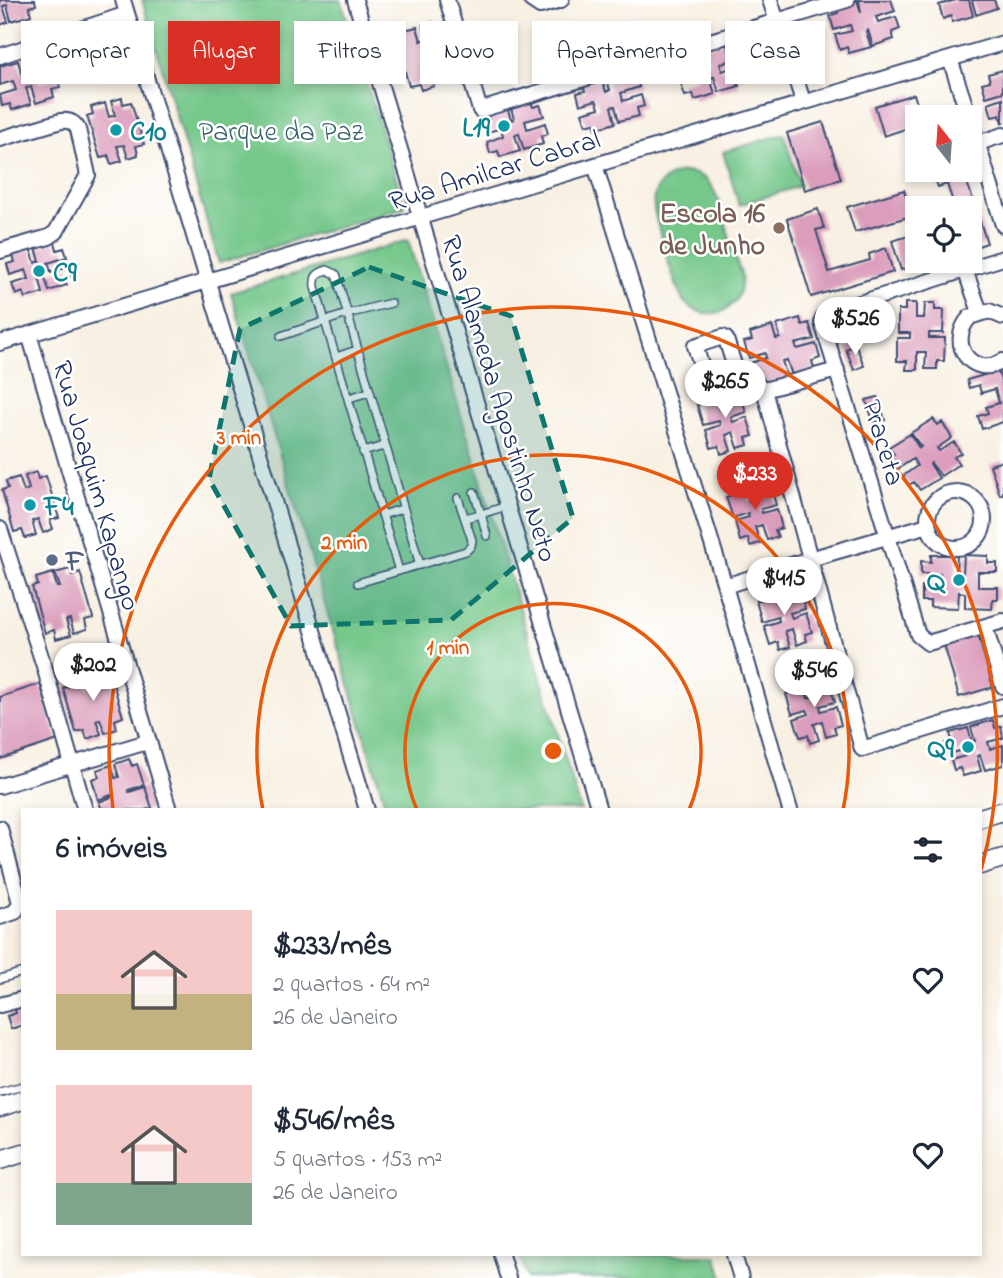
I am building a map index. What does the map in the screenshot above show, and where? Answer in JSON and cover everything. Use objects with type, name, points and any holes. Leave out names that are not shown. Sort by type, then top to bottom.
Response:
[{"type":"street","name":"Rua Alameda Agostinho Neto","points":[[355,0],[598,808]]},
{"type":"street","points":[[447,0],[480,110],[725,37]]},
{"type":"street","points":[[531,0],[540,6],[561,0]]},
{"type":"street","points":[[771,0],[777,21],[848,0]]},
{"type":"street","points":[[0,56],[125,7],[366,808]]},
{"type":"street","name":"Rua Amilcar Cabral","points":[[0,343],[1003,43]]},
{"type":"street","points":[[950,59],[965,105]]},
{"type":"street","points":[[797,84],[803,101]]},
{"type":"street","points":[[0,139],[68,120],[78,129],[88,174],[56,232],[48,237],[0,251]]},
{"type":"street","points":[[982,143],[1003,135]]},
{"type":"street","points":[[982,157],[1003,225]]},
{"type":"street","points":[[595,164],[725,586],[789,808]]},
{"type":"street","name":"Praceta","points":[[982,265],[1003,258]]},
{"type":"street","name":"Praceta","points":[[956,273],[826,314],[823,318],[823,329],[921,640],[928,643],[1003,621]]},
{"type":"street","points":[[966,273],[980,312]]},
{"type":"street","points":[[1003,317],[989,311],[980,312],[970,317],[960,333],[963,352],[969,360],[984,366],[1003,361]]},
{"type":"street","name":"Rua Joaquim Kapango","points":[[29,334],[168,808]]},
{"type":"street","points":[[736,368],[764,390],[862,748],[1003,706]]},
{"type":"street","points":[[764,390],[837,370]]},
{"type":"street","points":[[725,586],[928,526]]},
{"type":"street","points":[[0,529],[44,666],[84,808]]},
{"type":"street","points":[[985,627],[1003,686]]},
{"type":"street","points":[[0,786],[147,741]]},
{"type":"street","points":[[982,817],[1003,811]]},
{"type":"street","points":[[0,828],[19,897],[19,908],[0,917]]},
{"type":"street","points":[[982,864],[1003,858]]},
{"type":"street","points":[[0,1005],[21,1000]]},
{"type":"street","points":[[0,1107],[21,1101]]},
{"type":"street","points":[[0,1160],[21,1154]]},
{"type":"street","points":[[501,1256],[508,1278]]},
{"type":"street","points":[[734,1256],[741,1278]]},
{"type":"lane","points":[[399,571],[314,279],[316,275],[327,270],[336,275],[420,565]]},
{"type":"lane","points":[[281,337],[347,314],[391,303]]},
{"type":"lane","points":[[336,357],[357,350]]},
{"type":"lane","points":[[349,398],[369,392]]},
{"type":"lane","points":[[363,452],[384,446]]},
{"type":"lane","points":[[474,492],[487,536]]},
{"type":"lane","points":[[358,583],[466,551],[472,540],[458,498]]},
{"type":"lane","points":[[465,518],[508,505]]},
{"type":"lane","points":[[382,515],[402,509]]},
{"type":"lane","points":[[0,979],[21,973]]},
{"type":"lane","points":[[0,1092],[21,1087]]},
{"type":"highlighted area","points":[[369,267],[511,316],[573,518],[451,620],[291,626],[209,479],[240,329]]},
{"type":"green space","name":"Parque da Paz","points":[[142,0],[341,0],[347,21],[294,21],[294,84],[367,84],[405,207],[219,263],[154,41],[154,21],[148,21]]},
{"type":"green space","points":[[784,134],[800,186],[739,205],[723,152]]},
{"type":"green space","points":[[681,172],[701,176],[714,191],[741,273],[738,296],[732,305],[715,313],[705,313],[684,302],[656,217],[654,197],[660,184]]},
{"type":"green space","points":[[408,240],[580,808],[386,808],[231,293]]},
{"type":"green space","points":[[520,1256],[716,1256],[723,1278],[527,1278]]},
{"type":"building","points":[[0,0],[35,0],[36,5],[29,7],[31,15],[11,21],[7,5],[3,6],[8,22],[0,25]]},
{"type":"building","points":[[857,0],[861,13],[859,0],[891,0],[895,11],[876,17],[878,22],[896,17],[900,29],[892,32],[894,39],[873,46],[868,30],[866,31],[871,47],[849,53],[847,47],[840,50],[835,35],[852,31],[850,25],[834,30],[830,16],[838,13],[836,7]]},
{"type":"building","points":[[956,0],[969,0],[973,16],[952,22],[951,16],[943,19],[939,5]]},
{"type":"building","points":[[972,0],[994,0],[997,8],[976,15]]},
{"type":"building","points":[[417,27],[420,38],[420,84],[434,86],[421,90],[419,84],[409,86],[406,75],[406,30]]},
{"type":"building","points":[[725,41],[725,62],[720,64],[722,71],[725,70],[725,84],[739,86],[719,92],[714,77],[711,78],[711,45]]},
{"type":"building","points":[[18,61],[21,84],[59,84],[60,87],[52,89],[54,97],[36,103],[31,87],[26,88],[31,104],[12,110],[10,104],[2,106],[0,95],[16,90],[13,81],[0,85],[0,66]]},
{"type":"building","points":[[1003,70],[1003,92],[986,97],[982,83],[990,81],[988,74]]},
{"type":"building","points":[[711,81],[715,94],[695,100],[693,94],[685,96],[681,84],[711,84]]},
{"type":"building","points":[[583,84],[604,84],[606,92],[610,90],[608,84],[638,84],[639,87],[621,93],[623,101],[641,95],[644,106],[637,108],[639,116],[619,121],[615,106],[611,107],[615,123],[596,129],[594,123],[586,125],[582,113],[599,108],[596,100],[580,105],[577,93],[585,91]]},
{"type":"building","points":[[914,94],[917,105],[905,105],[905,129],[884,136],[875,106]]},
{"type":"building","name":"C10","points":[[122,98],[123,104],[131,102],[144,144],[136,146],[138,155],[128,158],[124,145],[117,146],[122,161],[111,164],[108,155],[100,158],[87,116],[93,114],[91,107],[105,103],[109,117],[115,115],[111,101]]},
{"type":"building","points":[[1003,98],[1002,123],[1000,115],[992,117],[988,103]]},
{"type":"building","name":"L19","points":[[530,99],[533,107],[540,105],[544,116],[525,121],[527,129],[545,123],[548,134],[541,136],[543,144],[524,150],[519,134],[515,135],[520,151],[500,157],[498,151],[490,153],[487,142],[503,136],[501,128],[485,133],[481,122],[489,119],[487,113],[507,107],[511,120],[514,119],[510,105]]},
{"type":"building","points":[[823,122],[841,179],[805,190],[787,133]]},
{"type":"building","points":[[936,182],[967,182],[972,196],[951,196],[947,184],[938,187]]},
{"type":"building","points":[[904,190],[906,196],[905,218],[855,232],[847,207]]},
{"type":"building","points":[[818,209],[824,228],[816,230],[829,272],[870,260],[869,254],[886,248],[893,272],[811,297],[787,219]]},
{"type":"building","points":[[982,228],[987,243],[982,245]]},
{"type":"building","points":[[905,237],[905,269],[901,270],[892,241]]},
{"type":"building","name":"C9","points":[[55,242],[57,250],[64,248],[67,257],[48,263],[51,272],[69,267],[72,276],[64,278],[67,285],[49,291],[44,275],[39,277],[43,293],[25,298],[23,292],[16,295],[12,284],[29,279],[26,270],[10,275],[7,264],[15,262],[13,255],[31,250],[35,263],[40,261],[36,248]]},
{"type":"building","points":[[905,303],[916,303],[916,318],[924,318],[925,303],[935,303],[935,310],[944,310],[943,333],[929,333],[929,338],[945,338],[944,361],[937,361],[937,369],[925,369],[926,352],[917,352],[917,370],[906,370],[907,361],[897,361],[897,338],[910,338],[910,333],[898,333],[898,310],[905,310]]},
{"type":"building","points":[[800,318],[802,325],[809,323],[814,339],[795,344],[797,349],[816,344],[820,358],[812,361],[814,369],[792,375],[787,360],[782,361],[787,377],[765,384],[763,378],[755,380],[750,363],[766,358],[765,353],[749,358],[744,342],[752,340],[750,333],[772,326],[776,339],[780,338],[777,325]]},
{"type":"building","points":[[856,345],[864,366],[854,370],[846,349]]},
{"type":"building","points":[[998,371],[1003,387],[1003,422],[982,429],[978,416],[988,413],[986,407],[999,403],[995,389],[981,393],[979,385],[969,388],[967,380]]},
{"type":"building","points":[[731,388],[734,394],[740,392],[746,412],[731,417],[733,422],[747,417],[753,436],[746,438],[748,445],[738,448],[733,432],[726,435],[731,451],[721,454],[719,446],[711,448],[706,430],[720,425],[719,421],[703,425],[697,405],[705,402],[703,396],[714,393],[719,409],[726,407],[721,391]]},
{"type":"building","points":[[878,397],[885,420],[874,423],[866,400]]},
{"type":"building","points":[[933,419],[938,425],[942,422],[952,438],[937,448],[939,451],[954,442],[961,453],[954,457],[959,464],[941,476],[931,463],[939,478],[920,490],[914,482],[909,485],[903,476],[917,466],[913,459],[896,470],[888,458],[894,454],[889,447],[910,434],[919,448],[921,447],[911,433]]},
{"type":"building","points":[[1003,461],[1003,494],[1000,495],[990,465]]},
{"type":"building","name":"F4","points":[[36,472],[38,479],[46,476],[59,518],[50,520],[53,529],[43,533],[38,519],[32,521],[36,535],[25,538],[22,530],[14,532],[2,490],[8,488],[6,481],[19,477],[24,491],[29,489],[25,476]]},
{"type":"building","points":[[761,479],[763,486],[770,484],[776,505],[761,509],[762,513],[777,509],[782,528],[775,530],[778,537],[767,540],[762,525],[755,527],[760,543],[750,546],[748,538],[740,541],[735,521],[749,517],[748,513],[733,518],[726,497],[734,494],[732,488],[744,484],[749,501],[755,499],[750,482]]},
{"type":"building","name":"Q","points":[[931,555],[957,555],[956,573],[963,573],[964,555],[988,556],[988,563],[997,563],[997,572],[978,572],[978,587],[998,587],[998,599],[993,599],[992,609],[965,608],[965,593],[959,592],[958,608],[930,607],[930,601],[922,601],[922,586],[939,586],[940,574],[921,574],[921,561],[931,562]]},
{"type":"building","points":[[70,569],[72,575],[80,572],[93,618],[85,620],[87,629],[74,633],[70,619],[66,620],[71,635],[56,639],[54,630],[45,633],[32,587],[38,585],[36,578],[53,573],[57,587],[60,587],[55,573]]},
{"type":"building","points":[[790,584],[792,590],[799,588],[805,609],[790,613],[792,618],[806,613],[812,632],[805,634],[807,641],[797,645],[792,629],[785,631],[790,647],[780,650],[778,642],[770,645],[764,626],[779,621],[778,617],[762,622],[756,601],[763,599],[762,592],[773,589],[778,605],[785,603],[780,587]]},
{"type":"building","points":[[977,631],[993,687],[959,697],[943,641]]},
{"type":"building","points":[[100,669],[102,676],[110,673],[123,717],[115,720],[117,729],[105,733],[100,719],[96,720],[101,734],[87,739],[84,730],[76,732],[63,688],[69,686],[67,679],[83,674],[87,688],[91,687],[86,673]]},
{"type":"building","points":[[820,677],[822,683],[829,681],[835,702],[820,706],[821,711],[836,707],[841,725],[834,727],[836,734],[826,737],[822,721],[814,724],[819,740],[810,743],[808,735],[800,737],[794,719],[809,714],[807,710],[792,714],[786,694],[793,692],[791,685],[803,682],[808,698],[815,696],[810,680]]},
{"type":"building","points":[[40,684],[58,740],[0,759],[0,697]]},
{"type":"building","name":"Q9","points":[[993,720],[995,728],[1001,726],[1003,738],[988,742],[990,749],[1003,745],[1003,765],[985,770],[980,755],[977,756],[981,771],[963,776],[960,768],[954,770],[951,760],[965,756],[963,750],[948,754],[945,743],[952,741],[950,733],[968,728],[972,742],[975,741],[971,727]]},
{"type":"building","points":[[129,759],[132,766],[137,764],[144,785],[128,790],[129,792],[145,787],[152,808],[101,808],[99,802],[112,797],[111,795],[98,800],[92,779],[99,777],[97,770],[111,765],[115,778],[119,777],[115,764]]},
{"type":"building","points":[[21,1004],[21,1026],[11,1029],[7,1016],[16,1013],[14,1006]]},
{"type":"place","name":"L19","points":[[504,126]]},
{"type":"place","name":"C10","points":[[116,130]]},
{"type":"place","name":"Escola 16 de Junho","points":[[779,228]]},
{"type":"place","name":"C9","points":[[39,271]]},
{"type":"place","name":"F4","points":[[30,505]]},
{"type":"place","name":"F","points":[[52,560]]},
{"type":"place","name":"Q","points":[[959,580]]},
{"type":"place","name":"Q9","points":[[968,747]]}]
